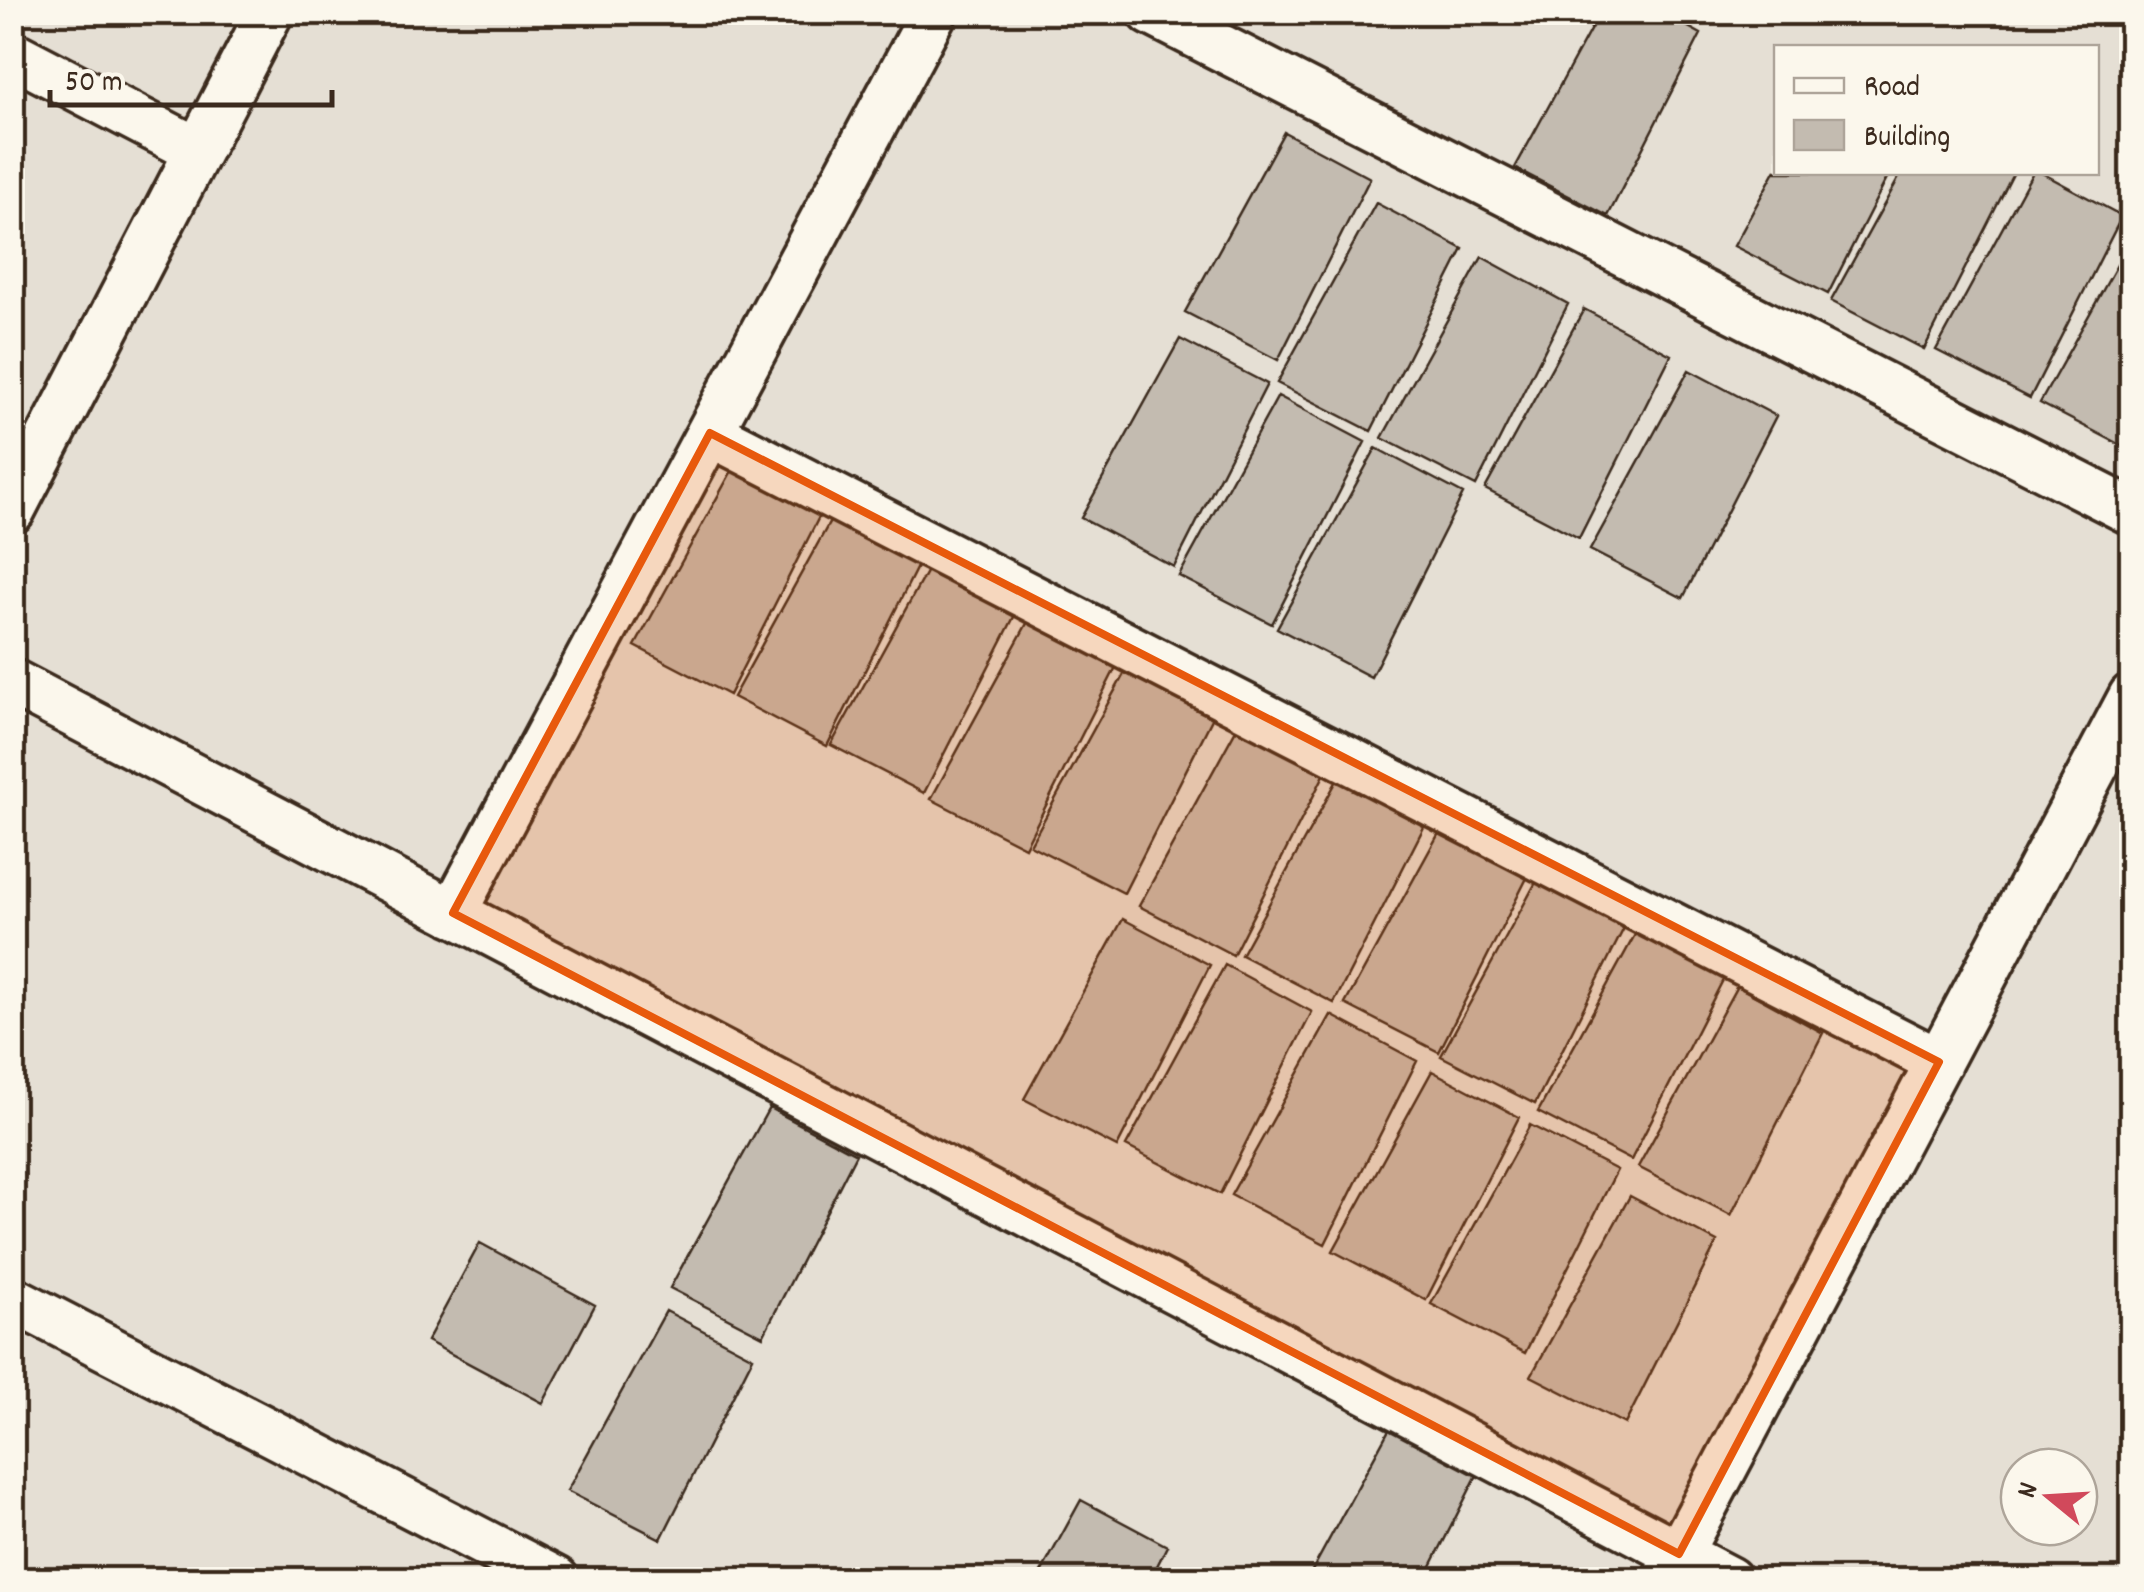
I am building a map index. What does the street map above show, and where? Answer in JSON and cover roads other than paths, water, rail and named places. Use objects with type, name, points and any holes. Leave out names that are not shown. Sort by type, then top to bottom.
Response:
[{"type":"street","points":[[12,510],[270,12]]},
{"type":"street","points":[[453,913],[934,12]]},
{"type":"street","points":[[1152,12],[2132,512]]},
{"type":"street","points":[[12,54],[198,150]]},
{"type":"street","points":[[710,433],[1938,1062]]},
{"type":"street","points":[[12,682],[453,913],[1672,1567],[1729,1580]]},
{"type":"street","points":[[1672,1567],[2132,696]]},
{"type":"street","points":[[12,1298],[556,1580]]}]
